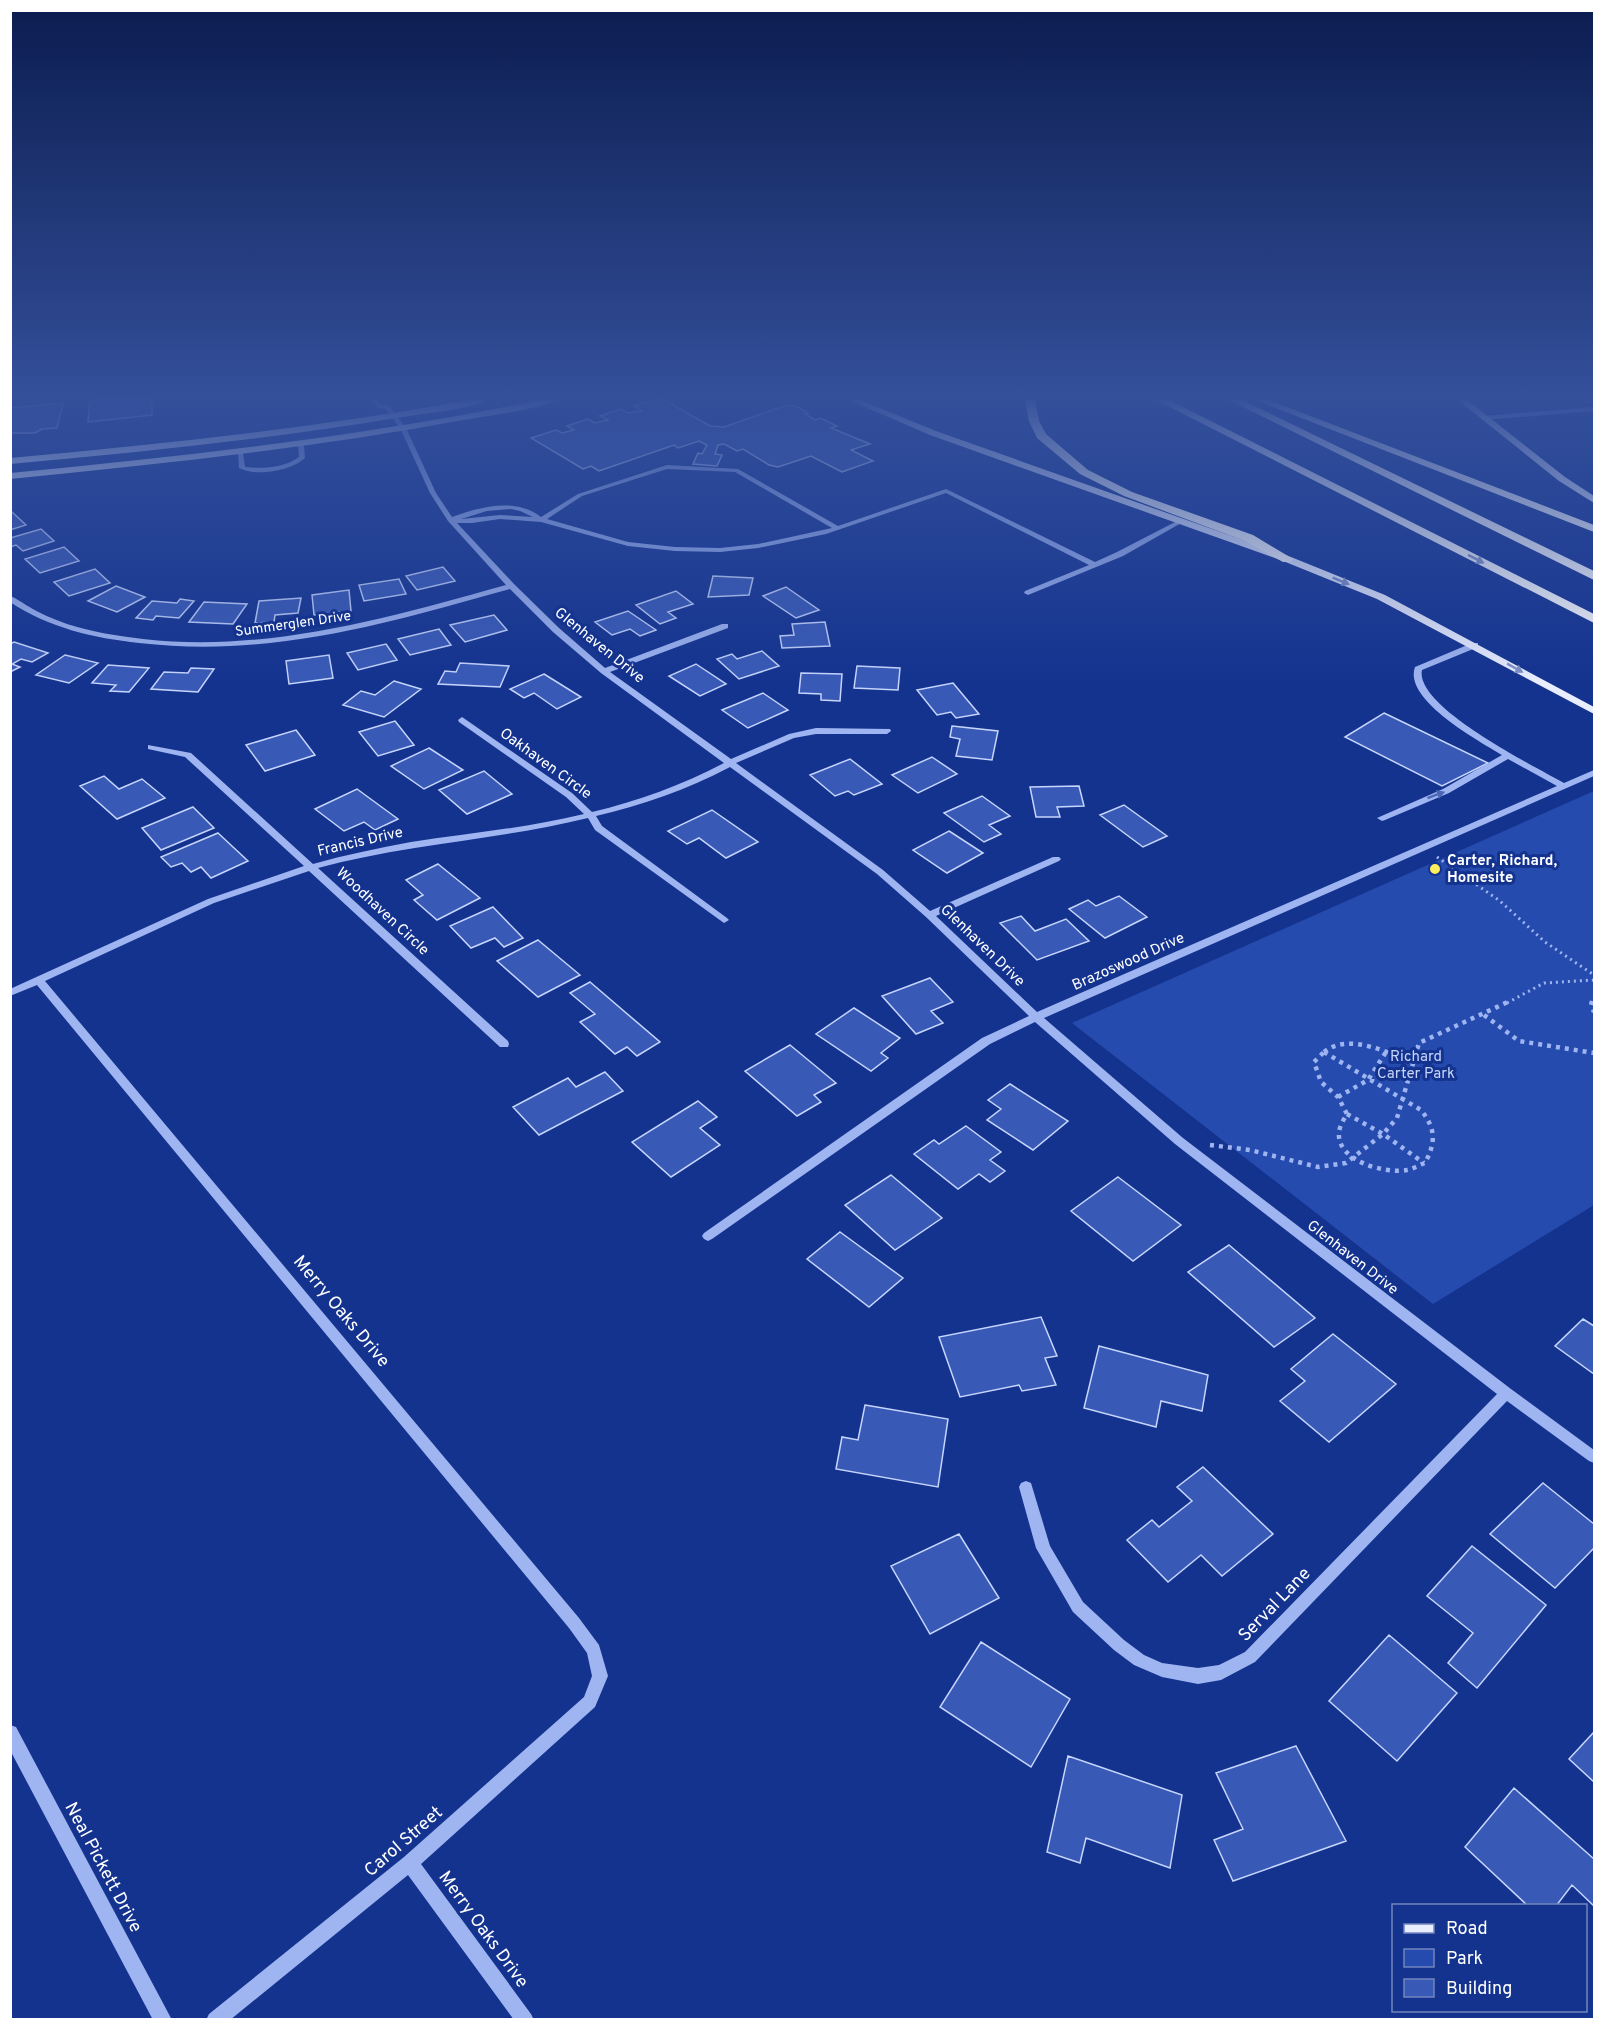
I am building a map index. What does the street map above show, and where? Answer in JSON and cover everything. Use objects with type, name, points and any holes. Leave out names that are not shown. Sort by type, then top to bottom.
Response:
[{"type":"highway","points":[[1130,495],[1249,538],[1287,559]]},
{"type":"highway","points":[[1348,495],[1594,619]]},
{"type":"highway","points":[[1428,495],[1594,576]]},
{"type":"highway","points":[[1505,495],[1594,529]]},
{"type":"main road","points":[[1106,495],[1287,559],[1381,597],[1475,645],[1594,711]]},
{"type":"street","name":"Glenhaven Drive","points":[[434,495],[451,520],[511,586],[556,630],[604,671],[880,872],[929,915],[1036,1017],[1179,1141],[1506,1393],[1594,1457]]},
{"type":"street","points":[[541,520],[567,501],[582,495]]},
{"type":"street","points":[[779,495],[839,529]]},
{"type":"street","points":[[451,520],[472,521],[500,517],[541,520],[628,544],[699,550],[758,546],[839,529],[935,495]]},
{"type":"street","points":[[954,495],[1095,565]]},
{"type":"street","points":[[1028,592],[1136,547],[1181,521]]},
{"type":"street","name":"Summerglen Drive","points":[[10,598],[38,615],[65,627],[94,635],[140,642],[219,647],[322,636],[382,622],[511,586]]},
{"type":"street","points":[[604,671],[725,626]]},
{"type":"street","points":[[1475,645],[1418,669],[1416,678],[1430,700],[1445,714],[1509,755],[1564,786]]},
{"type":"street","name":"Oakhaven Circle","points":[[462,720],[569,795],[591,816],[598,828],[724,920]]},
{"type":"street","name":"Francis Drive","points":[[10,993],[211,902],[312,867],[380,851],[500,834],[591,816],[680,788],[775,742],[800,734],[816,731],[887,731]]},
{"type":"street","name":"Woodhaven Circle","points":[[151,747],[188,755],[504,1044]]},
{"type":"street","points":[[1382,818],[1446,791],[1509,755]]},
{"type":"street","name":"Brazoswood Drive","points":[[708,1236],[986,1041],[1594,773]]},
{"type":"street","points":[[929,915],[1056,859]]},
{"type":"street","name":"Merry Oaks Drive","points":[[39,980],[574,1623],[594,1650],[600,1677]]},
{"type":"street","name":"Serval Lane","points":[[1026,1487],[1043,1548],[1078,1607],[1139,1660],[1162,1670],[1198,1676],[1221,1672],[1250,1657],[1506,1393]]},
{"type":"street","name":"Carol Street","points":[[215,2019],[410,1863],[590,1702],[600,1677]]},
{"type":"street","name":"Neal Pickett Drive","points":[[10,1733],[164,2019]]},
{"type":"street","name":"Merry Oaks Drive","points":[[410,1863],[525,2019]]},
{"type":"path","points":[[1425,847],[1500,901],[1545,942],[1594,977]]},
{"type":"path","points":[[1179,1141],[1250,1150],[1318,1167],[1346,1163],[1383,1134],[1397,1118],[1419,1043],[1484,1015],[1544,983],[1594,977]]},
{"type":"path","points":[[1594,997],[1591,1005],[1594,1012]]},
{"type":"path","points":[[1484,1015],[1519,1041],[1594,1053]]},
{"type":"path","points":[[1414,1063],[1359,1045],[1333,1046],[1314,1062],[1321,1082],[1338,1097],[1347,1114],[1383,1134],[1425,1163]]},
{"type":"path","points":[[1324,1052],[1421,1110],[1432,1124],[1434,1146],[1425,1163],[1406,1170],[1374,1168],[1354,1157],[1342,1146],[1339,1131],[1347,1114]]},
{"type":"path","points":[[1338,1097],[1368,1080],[1386,1052]]},
{"type":"green space","name":"Richard Carter Park","points":[[1594,791],[1594,1205],[1433,1304],[1072,1023]]},
{"type":"building","points":[[12,512],[26,525],[10,530],[10,513]]},
{"type":"building","points":[[41,529],[54,541],[23,551],[16,545],[10,547],[10,538]]},
{"type":"building","points":[[64,547],[79,561],[40,573],[25,559]]},
{"type":"building","points":[[443,567],[455,581],[417,590],[406,576]]},
{"type":"building","points":[[95,569],[110,583],[69,596],[54,582]]},
{"type":"building","points":[[713,576],[753,578],[749,595],[708,597]]},
{"type":"building","points":[[399,579],[406,594],[364,601],[359,585]]},
{"type":"building","points":[[116,586],[145,597],[117,612],[88,601]]},
{"type":"building","points":[[786,587],[819,610],[796,618],[763,596]]},
{"type":"building","points":[[349,590],[351,611],[314,615],[312,595]]},
{"type":"building","points":[[676,591],[693,604],[668,612],[676,618],[660,624],[636,605]]},
{"type":"building","points":[[301,598],[298,613],[275,615],[274,622],[255,623],[259,601]]},
{"type":"building","points":[[180,599],[194,601],[179,618],[156,616],[153,620],[136,618],[152,601],[177,603]]},
{"type":"building","points":[[204,602],[247,604],[233,624],[189,622]]},
{"type":"building","points":[[628,611],[656,630],[640,636],[630,629],[612,635],[595,622]]},
{"type":"building","points":[[494,615],[507,630],[465,642],[450,625]]},
{"type":"building","points":[[825,622],[830,646],[782,648],[780,636],[794,635],[792,624]]},
{"type":"building","points":[[439,629],[451,645],[410,655],[398,639]]},
{"type":"building","points":[[14,642],[48,653],[32,662],[21,659],[12,664],[20,667],[10,672],[10,644]]},
{"type":"building","points":[[386,644],[397,660],[358,670],[347,653]]},
{"type":"building","points":[[762,651],[779,666],[739,679],[717,659],[732,654],[737,659]]},
{"type":"building","points":[[65,655],[98,663],[69,683],[36,675]]},
{"type":"building","points":[[329,655],[333,678],[289,684],[286,661]]},
{"type":"building","points":[[460,663],[509,666],[500,687],[438,684],[445,671],[456,672]]},
{"type":"building","points":[[696,664],[726,684],[700,696],[669,676]]},
{"type":"building","points":[[108,665],[149,668],[129,692],[110,691],[116,685],[92,683]]},
{"type":"building","points":[[857,666],[900,668],[898,690],[854,688]]},
{"type":"building","points":[[191,668],[214,669],[198,692],[151,689],[164,672],[188,673]]},
{"type":"building","points":[[801,673],[842,674],[840,701],[821,700],[821,694],[799,693]]},
{"type":"building","points":[[544,674],[581,697],[557,709],[534,693],[524,698],[510,689]]},
{"type":"building","points":[[394,681],[421,689],[384,717],[343,705],[361,691],[375,695]]},
{"type":"building","points":[[953,683],[979,714],[956,718],[951,712],[937,715],[917,690]]},
{"type":"building","points":[[763,693],[788,710],[748,728],[722,710]]},
{"type":"building","points":[[1384,713],[1488,763],[1442,786],[1345,737]]},
{"type":"building","points":[[395,721],[414,745],[378,756],[359,732]]},
{"type":"building","points":[[952,726],[998,731],[992,760],[956,756],[960,739],[950,737]]},
{"type":"building","points":[[296,730],[315,755],[265,771],[246,745]]},
{"type":"building","points":[[429,748],[463,770],[424,789],[391,766]]},
{"type":"building","points":[[932,757],[957,774],[918,793],[892,775]]},
{"type":"building","points":[[850,759],[882,784],[854,795],[848,791],[835,796],[810,775]]},
{"type":"building","points":[[484,771],[512,794],[467,814],[439,790]]},
{"type":"building","points":[[104,776],[119,789],[142,779],[165,798],[117,819],[80,786]]},
{"type":"building","points":[[1079,786],[1084,806],[1057,807],[1060,817],[1036,817],[1030,787]]},
{"type":"building","points":[[357,789],[398,819],[375,830],[364,822],[344,831],[315,809]]},
{"type":"building","points":[[982,796],[1010,816],[989,825],[1001,834],[984,842],[944,813]]},
{"type":"building","points":[[1124,805],[1167,836],[1143,847],[1100,815]]},
{"type":"building","points":[[193,807],[214,828],[161,850],[142,828]]},
{"type":"building","points":[[712,810],[758,842],[726,858],[699,838],[687,844],[668,831]]},
{"type":"building","points":[[949,831],[983,853],[947,873],[913,850]]},
{"type":"building","points":[[218,833],[248,861],[211,878],[201,867],[191,872],[182,863],[171,867],[161,857]]},
{"type":"building","points":[[438,864],[480,898],[437,920],[414,900],[423,895],[406,880]]},
{"type":"building","points":[[1119,896],[1147,917],[1105,938],[1069,909],[1088,900],[1096,906]]},
{"type":"building","points":[[493,907],[523,938],[504,947],[495,938],[471,948],[450,926]]},
{"type":"building","points":[[1021,916],[1035,931],[1066,919],[1089,941],[1037,960],[1000,923]]},
{"type":"building","points":[[538,940],[580,975],[538,997],[497,961]]},
{"type":"building","points":[[930,978],[953,1002],[931,1011],[943,1023],[916,1034],[882,996]]},
{"type":"building","points":[[590,982],[660,1042],[637,1056],[627,1047],[615,1054],[580,1022],[595,1014],[570,993]]},
{"type":"building","points":[[854,1008],[900,1038],[881,1053],[888,1058],[871,1071],[816,1034]]},
{"type":"building","points":[[790,1045],[836,1083],[814,1095],[821,1102],[797,1116],[745,1071]]},
{"type":"building","points":[[605,1072],[623,1091],[539,1135],[513,1107],[568,1078],[576,1087]]},
{"type":"building","points":[[1010,1084],[1068,1121],[1033,1150],[987,1120],[1001,1109],[988,1100]]},
{"type":"building","points":[[698,1101],[717,1117],[700,1128],[720,1145],[671,1177],[632,1142]]},
{"type":"building","points":[[966,1126],[1001,1152],[990,1160],[1005,1171],[990,1182],[979,1174],[958,1189],[914,1154],[934,1140],[939,1144]]},
{"type":"building","points":[[891,1175],[942,1218],[895,1250],[845,1205]]},
{"type":"building","points":[[1118,1177],[1181,1225],[1133,1261],[1071,1211]]},
{"type":"building","points":[[840,1232],[903,1278],[869,1307],[807,1259]]},
{"type":"building","points":[[1229,1245],[1315,1318],[1274,1347],[1188,1272]]},
{"type":"building","points":[[1041,1317],[1057,1356],[1045,1358],[1056,1385],[1022,1391],[1019,1385],[960,1397],[939,1337]]},
{"type":"building","points":[[1583,1319],[1594,1326],[1594,1374],[1555,1346]]},
{"type":"building","points":[[1333,1334],[1396,1384],[1329,1442],[1280,1401],[1305,1381],[1291,1369]]},
{"type":"building","points":[[1099,1346],[1208,1375],[1202,1411],[1161,1401],[1156,1427],[1084,1408]]},
{"type":"building","points":[[865,1405],[948,1419],[938,1487],[836,1469],[842,1437],[858,1440]]},
{"type":"building","points":[[1203,1467],[1273,1534],[1222,1576],[1201,1555],[1168,1582],[1127,1540],[1152,1520],[1159,1527],[1192,1501],[1177,1487]]},
{"type":"building","points":[[1543,1483],[1594,1524],[1594,1548],[1555,1588],[1490,1534]]},
{"type":"building","points":[[959,1534],[999,1598],[930,1634],[891,1566]]},
{"type":"building","points":[[1472,1546],[1546,1605],[1477,1688],[1448,1663],[1473,1633],[1427,1596]]},
{"type":"building","points":[[1389,1635],[1457,1693],[1397,1761],[1329,1701]]},
{"type":"building","points":[[981,1642],[1070,1699],[1031,1767],[940,1707]]},
{"type":"building","points":[[1594,1732],[1594,1782],[1569,1759]]},
{"type":"building","points":[[1296,1746],[1346,1841],[1233,1881],[1214,1840],[1243,1829],[1216,1773]]},
{"type":"building","points":[[1068,1756],[1182,1795],[1170,1868],[1086,1838],[1080,1863],[1047,1852]]},
{"type":"building","points":[[1514,1788],[1594,1859],[1594,1906],[1572,1885],[1558,1904],[1526,1904],[1465,1847]]},
{"type":"place","name":"Carter, Richard, Homesite","points":[[1435,869]]}]
